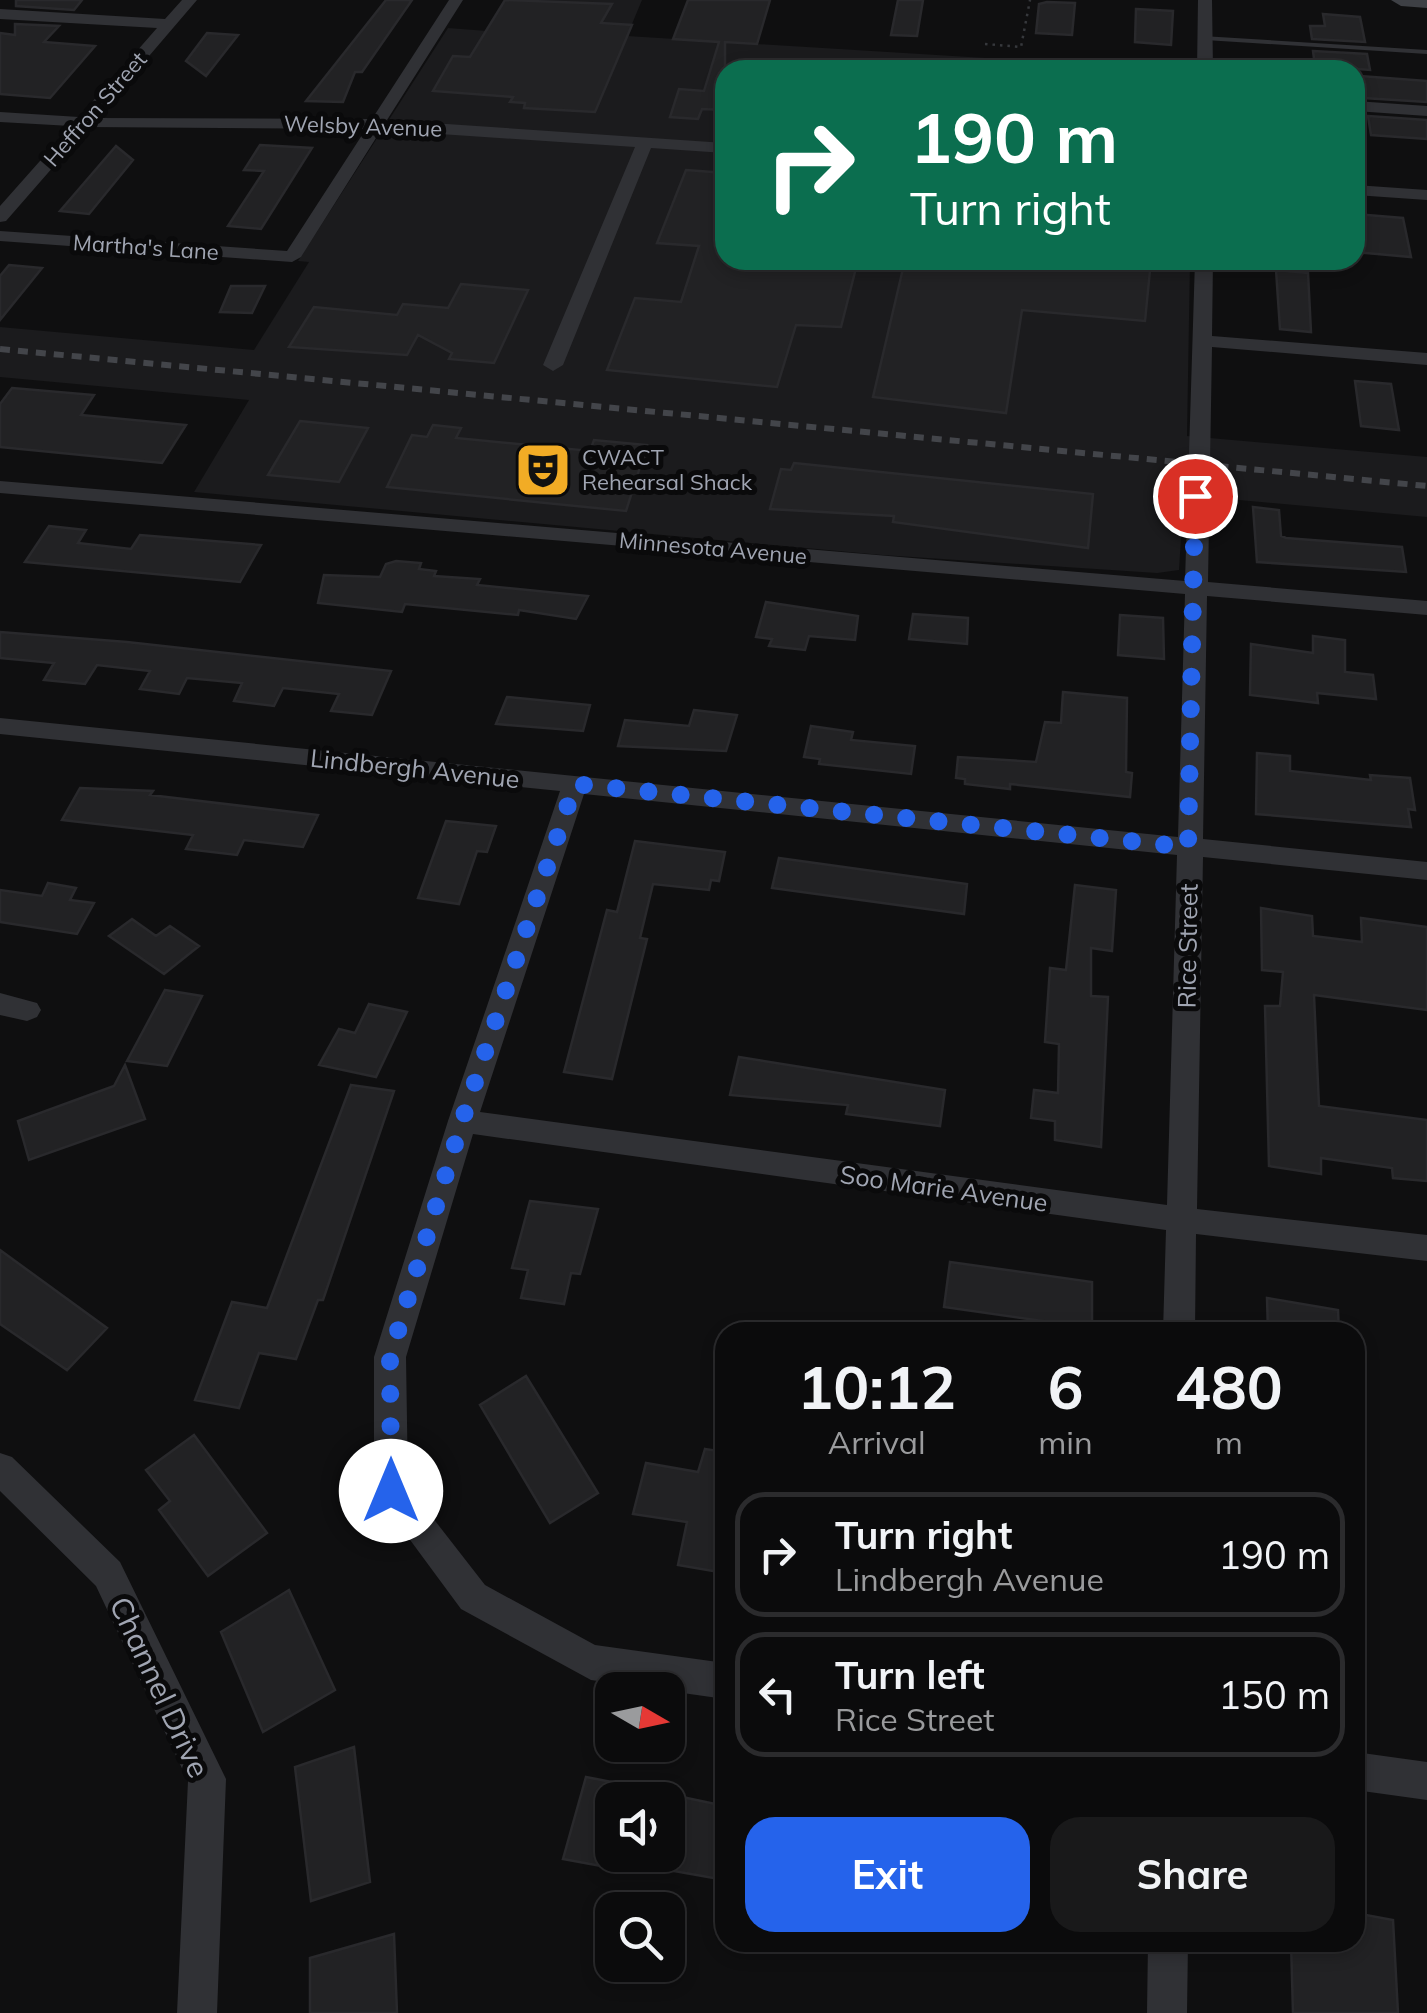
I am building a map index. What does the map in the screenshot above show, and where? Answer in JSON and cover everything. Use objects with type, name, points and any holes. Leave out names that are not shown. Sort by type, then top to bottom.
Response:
[{"type":"street","name":"Heffron Street","points":[[0,217],[190,0]]},
{"type":"street","points":[[376,124],[456,0]]},
{"type":"street","points":[[1205,0],[1205,60]]},
{"type":"street","points":[[1401,0],[1427,2]]},
{"type":"street","points":[[0,14],[169,24]]},
{"type":"street","points":[[1365,107],[1427,111]]},
{"type":"street","name":"Welsby Avenue","points":[[0,117],[84,122],[376,124],[715,147]]},
{"type":"street","name":"Martha's Lane","points":[[0,236],[292,257],[376,124]]},
{"type":"street","points":[[553,366],[644,142]]},
{"type":"street","points":[[1365,191],[1427,195]]},
{"type":"street","name":"Rice Street","points":[[1179,1322],[1204,270]]},
{"type":"street","points":[[1203,341],[1427,358]]},
{"type":"street","name":"Minnesota Avenue","points":[[0,486],[1427,608]]},
{"type":"street","name":"Lindbergh Avenue","points":[[0,726],[1427,871]]},
{"type":"street","points":[[575,784],[462,1121],[390,1357],[391,1491],[473,1597],[591,1662],[715,1680]]},
{"type":"street","name":"Soo Marie Avenue","points":[[462,1121],[1182,1220],[1427,1248]]},
{"type":"street","name":"Channel Drive","points":[[0,1468],[108,1574],[207,1779],[197,2013]]},
{"type":"street","points":[[1365,1772],[1427,1781]]},
{"type":"street","points":[[1168,1952],[1168,2013]]},
{"type":"lane","points":[[1205,38],[1427,52]]},
{"type":"path","points":[[985,44],[1021,47],[1030,0]]},
{"type":"shaded area","points":[[535,0],[642,0],[627,36],[1017,60],[715,60],[715,270],[1190,270],[1187,436],[1427,457],[1427,517],[1195,496],[1196,475],[1185,473],[1179,570],[1157,573],[882,555],[194,492],[249,400],[0,377],[0,327],[254,350],[309,262],[298,261],[448,28],[515,33]]},
{"type":"building","points":[[16,0],[82,0],[74,10],[16,6]]},
{"type":"building","points":[[386,0],[412,0],[362,72],[355,72],[343,102],[306,101]]},
{"type":"building","points":[[505,0],[612,4],[601,23],[632,25],[595,112],[524,108],[525,103],[510,102],[513,97],[433,91],[453,56],[470,57]]},
{"type":"building","points":[[688,0],[770,0],[757,44],[725,42],[725,60],[715,60],[715,110],[702,109],[698,119],[670,117],[679,89],[704,91],[719,42],[673,39]]},
{"type":"building","points":[[898,0],[923,0],[917,36],[891,35]]},
{"type":"building","points":[[1075,3],[1072,35],[1036,33],[1039,4]]},
{"type":"building","points":[[1136,9],[1173,11],[1171,45],[1135,42]]},
{"type":"building","points":[[1323,14],[1360,17],[1365,42],[1312,39],[1310,26],[1325,26]]},
{"type":"building","points":[[15,24],[59,26],[44,42],[95,46],[50,98],[0,94],[0,33],[15,35]]},
{"type":"building","points":[[207,33],[238,35],[206,76],[186,61]]},
{"type":"building","points":[[1313,51],[1367,54],[1370,70],[1365,70],[1365,60],[1314,60]]},
{"type":"building","points":[[1365,76],[1427,81],[1427,102],[1365,98]]},
{"type":"building","points":[[1368,116],[1427,120],[1427,139],[1371,135]]},
{"type":"building","points":[[260,145],[312,148],[261,229],[228,226],[264,171],[244,170]]},
{"type":"building","points":[[116,146],[133,160],[89,214],[60,211]]},
{"type":"building","points":[[686,170],[715,172],[715,270],[855,270],[841,327],[796,325],[777,387],[607,370],[635,298],[681,302],[699,246],[657,243]]},
{"type":"building","points":[[1365,215],[1403,218],[1411,257],[1365,253]]},
{"type":"building","points":[[9,265],[42,268],[0,320],[0,276]]},
{"type":"building","points":[[903,270],[1150,270],[1145,321],[1022,310],[1006,413],[873,397]]},
{"type":"building","points":[[1276,270],[1308,273],[1311,332],[1280,329]]},
{"type":"building","points":[[461,284],[528,290],[494,363],[449,359],[452,353],[418,335],[407,355],[289,347],[314,307],[397,315],[403,304],[448,308]]},
{"type":"building","points":[[231,286],[265,286],[252,313],[220,312]]},
{"type":"building","points":[[1355,381],[1391,384],[1399,430],[1361,426]]},
{"type":"building","points":[[12,388],[94,395],[81,415],[186,425],[162,463],[0,447],[0,404]]},
{"type":"building","points":[[300,421],[368,428],[339,482],[268,475]]},
{"type":"building","points":[[433,425],[461,428],[456,438],[590,451],[594,440],[647,445],[626,511],[387,487],[412,435],[427,437]]},
{"type":"building","points":[[794,463],[1093,494],[1088,548],[893,522],[894,516],[770,509],[781,469],[791,470]]},
{"type":"building","points":[[1253,507],[1279,510],[1281,536],[1286,538],[1402,547],[1406,572],[1257,562]]},
{"type":"building","points":[[49,526],[86,530],[78,543],[131,549],[140,535],[261,545],[240,582],[25,562]]},
{"type":"building","points":[[421,563],[419,569],[436,571],[434,576],[480,579],[477,585],[588,596],[576,619],[519,610],[518,615],[405,604],[402,612],[318,603],[324,575],[380,577],[386,564]]},
{"type":"building","points":[[766,602],[858,616],[855,640],[809,636],[805,650],[769,646],[772,639],[756,637]]},
{"type":"building","points":[[913,614],[968,618],[967,644],[909,639]]},
{"type":"building","points":[[1120,615],[1163,618],[1164,659],[1118,655]]},
{"type":"building","points":[[0,632],[391,671],[372,715],[331,711],[339,694],[283,688],[274,706],[234,701],[242,683],[187,678],[179,694],[140,689],[150,671],[97,665],[85,684],[44,680],[54,663],[0,658]]},
{"type":"building","points":[[1313,636],[1345,640],[1345,672],[1373,675],[1376,699],[1317,693],[1318,703],[1250,695],[1251,644],[1313,653]]},
{"type":"building","points":[[1063,692],[1127,698],[1126,772],[1132,773],[1130,797],[1010,784],[1010,789],[965,784],[965,779],[956,778],[958,757],[1036,762],[1045,722],[1061,723]]},
{"type":"building","points":[[507,697],[590,705],[583,731],[496,724]]},
{"type":"building","points":[[694,710],[737,715],[726,751],[618,746],[625,720],[689,726]]},
{"type":"building","points":[[811,726],[853,732],[851,740],[915,746],[911,774],[819,764],[820,759],[804,757]]},
{"type":"building","points":[[1257,753],[1290,756],[1290,771],[1371,780],[1370,775],[1410,778],[1415,810],[1408,809],[1411,827],[1256,814]]},
{"type":"building","points":[[80,788],[153,791],[150,795],[318,815],[303,847],[244,840],[237,855],[186,849],[193,835],[62,820]]},
{"type":"building","points":[[446,821],[496,826],[487,852],[477,851],[459,904],[418,898]]},
{"type":"building","points":[[635,841],[725,852],[719,881],[711,880],[709,890],[653,884],[640,938],[647,939],[612,1079],[564,1072],[607,910],[617,912]]},
{"type":"building","points":[[779,858],[967,884],[964,914],[772,888]]},
{"type":"building","points":[[48,883],[76,888],[70,900],[94,903],[77,934],[0,922],[0,890],[42,896]]},
{"type":"building","points":[[1075,885],[1116,890],[1112,951],[1091,948],[1091,996],[1108,997],[1101,1147],[1055,1140],[1055,1121],[1031,1118],[1034,1090],[1058,1093],[1059,1044],[1045,1042],[1050,968],[1066,970]]},
{"type":"building","points":[[1261,908],[1312,916],[1313,936],[1362,942],[1361,918],[1427,927],[1427,1010],[1314,995],[1319,1106],[1427,1120],[1427,1181],[1393,1178],[1392,1168],[1321,1158],[1321,1174],[1269,1166],[1265,1006],[1280,1006],[1283,972],[1262,970]]},
{"type":"building","points":[[132,919],[156,936],[170,926],[199,946],[164,974],[109,936]]},
{"type":"building","points":[[165,990],[202,996],[167,1066],[127,1061]]},
{"type":"building","points":[[369,1004],[407,1012],[376,1077],[319,1065],[339,1029],[355,1033]]},
{"type":"building","points":[[739,1057],[945,1090],[940,1126],[846,1114],[848,1105],[730,1095]]},
{"type":"building","points":[[125,1065],[145,1119],[29,1160],[18,1121],[114,1086]]},
{"type":"building","points":[[351,1085],[394,1091],[323,1300],[318,1300],[296,1359],[259,1353],[239,1408],[195,1400],[232,1302],[267,1308]]},
{"type":"building","points":[[530,1201],[598,1209],[580,1274],[571,1273],[564,1304],[521,1298],[528,1270],[512,1268]]},
{"type":"building","points":[[0,1250],[107,1328],[67,1370],[0,1324]]},
{"type":"building","points":[[950,1262],[1092,1282],[1092,1322],[1050,1322],[944,1307]]},
{"type":"building","points":[[1267,1298],[1338,1310],[1339,1322],[1268,1322]]},
{"type":"building","points":[[526,1376],[598,1493],[550,1523],[480,1405]]},
{"type":"building","points":[[194,1435],[267,1533],[208,1576],[159,1510],[170,1501],[146,1470]]},
{"type":"building","points":[[705,1449],[715,1450],[715,1571],[678,1565],[687,1522],[633,1514],[646,1463],[698,1472]]},
{"type":"building","points":[[289,1590],[335,1690],[263,1732],[221,1632]]},
{"type":"building","points":[[354,1747],[370,1882],[311,1901],[295,1767]]},
{"type":"building","points":[[586,1777],[612,1782],[595,1782],[595,1865],[563,1859]]},
{"type":"building","points":[[685,1798],[715,1804],[715,1878],[679,1872],[685,1872]]},
{"type":"building","points":[[1365,1915],[1393,1920],[1398,2013],[1293,2013],[1291,1952],[1365,1952]]},
{"type":"building","points":[[394,1934],[397,2013],[310,2013],[310,1958]]},
{"type":"railway","points":[[0,349],[1427,486]]},
{"type":"place","name":"CWACT Rehearsal Shack","points":[[543,470]]},
{"type":"route","points":[[391,1491],[390,1357],[462,1121],[575,784],[1188,847],[1195,496]]}]
